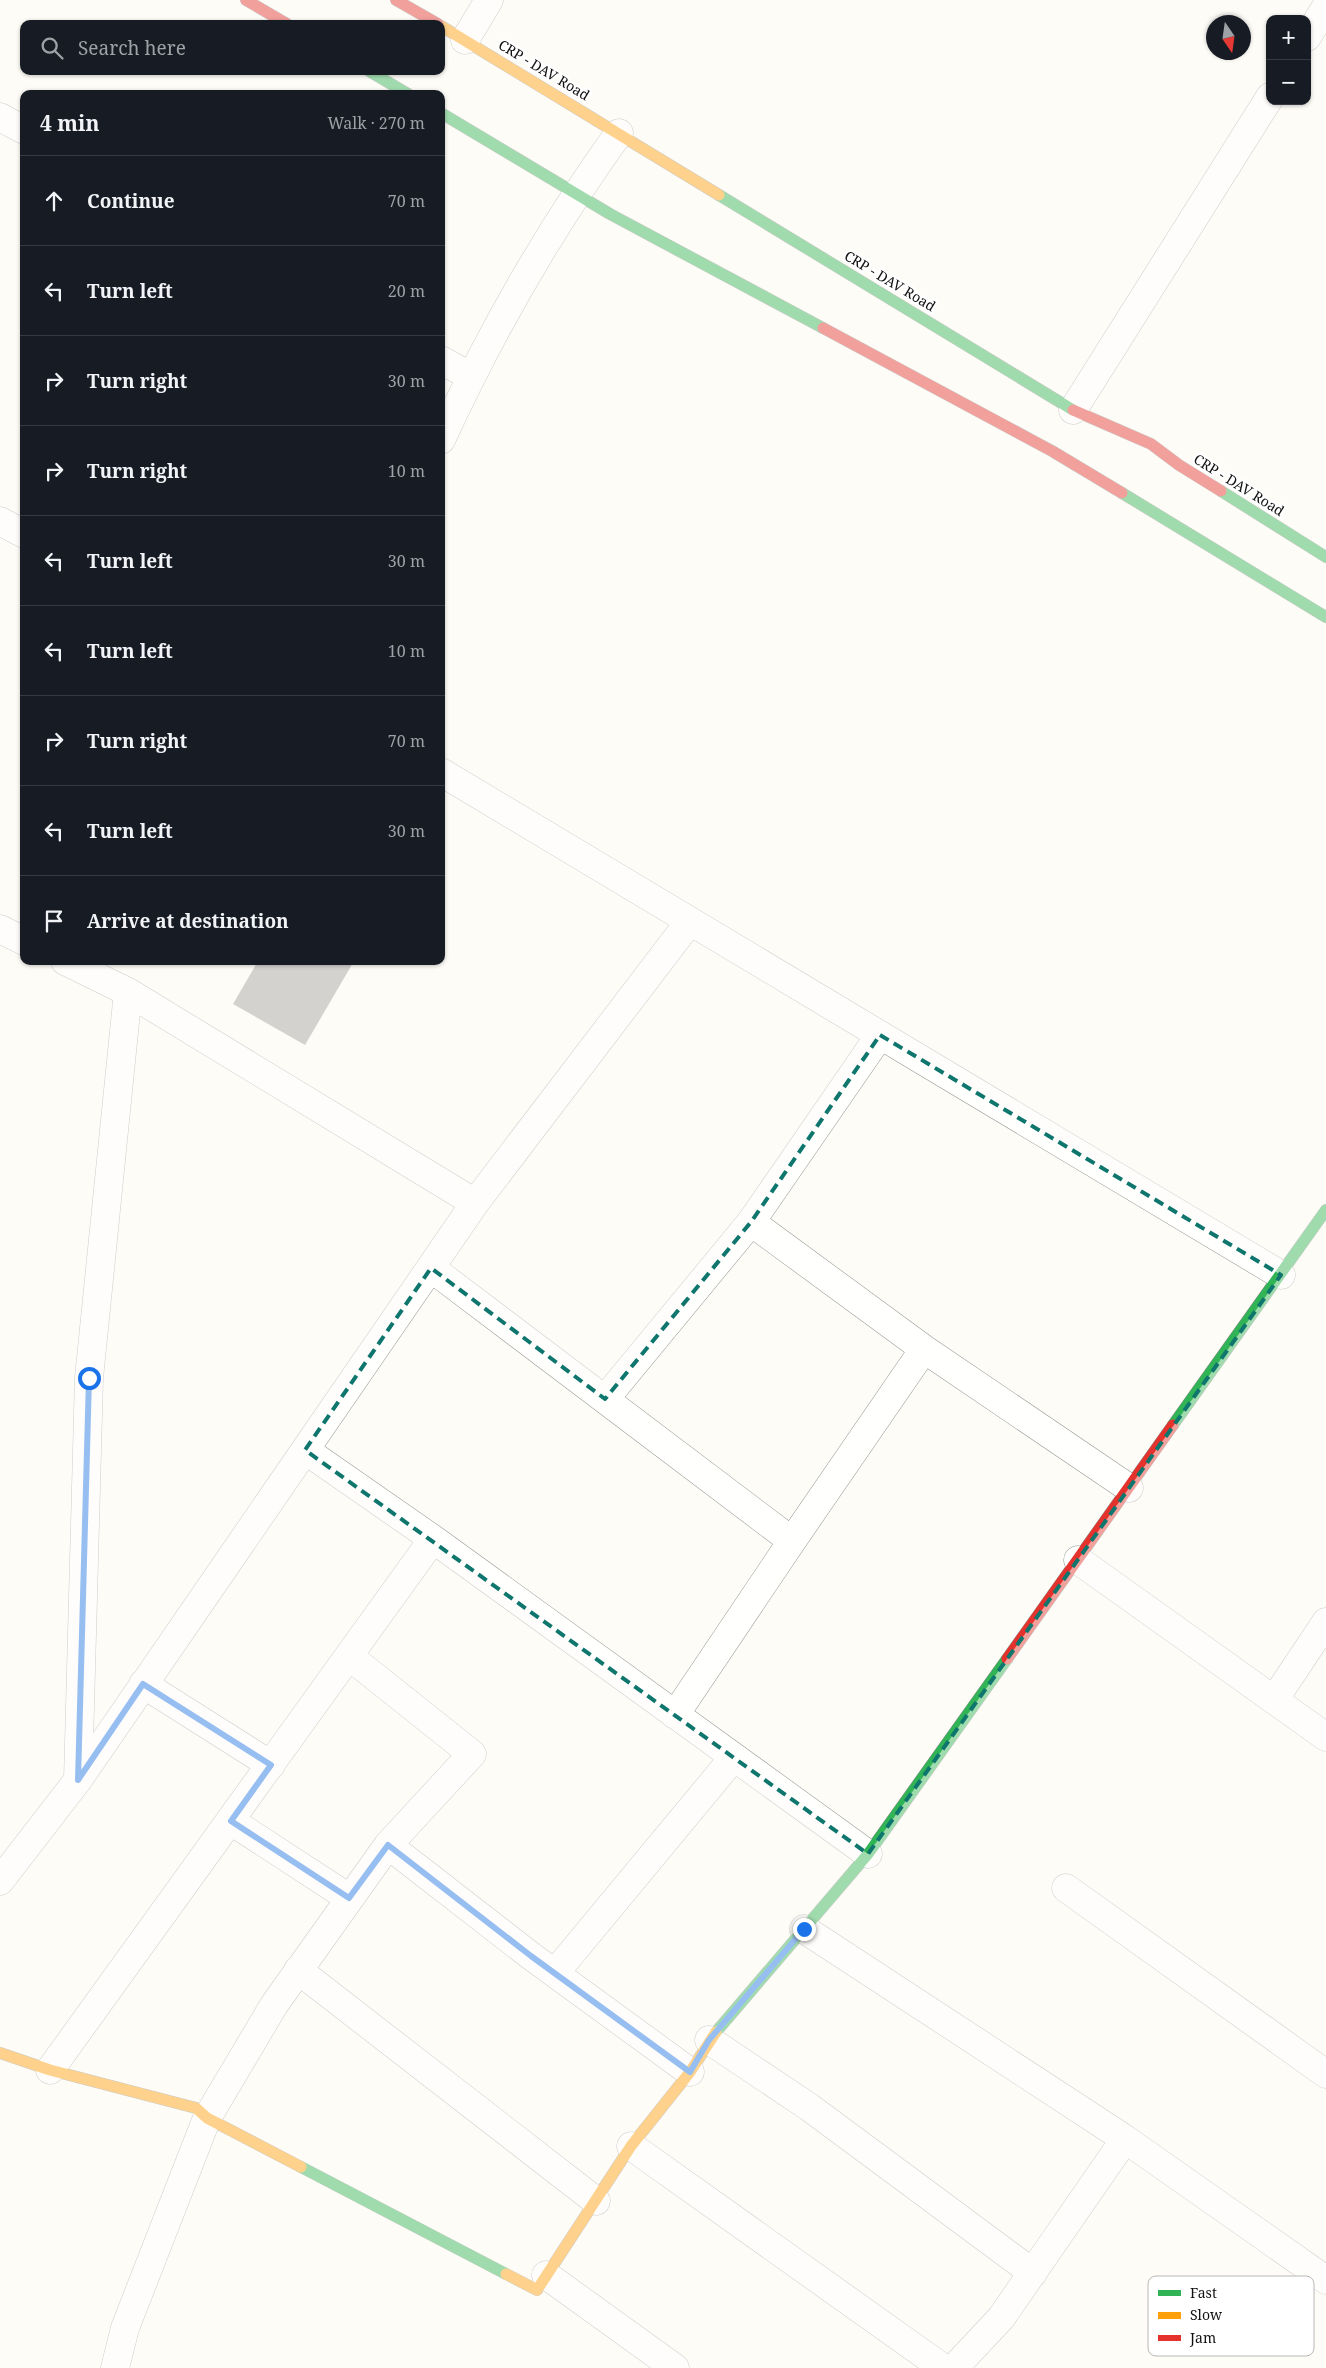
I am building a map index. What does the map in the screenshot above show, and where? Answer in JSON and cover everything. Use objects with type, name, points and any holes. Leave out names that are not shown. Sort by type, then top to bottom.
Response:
[{"type":"street","points":[[246,0],[280,20]]},
{"type":"street","points":[[396,0],[431,20]]},
{"type":"street","points":[[465,40],[489,0]]},
{"type":"street","points":[[1311,31],[1326,7]]},
{"type":"street","name":"CRP - DAV Road","points":[[445,28],[1073,410],[1151,444],[1179,465],[1326,557]]},
{"type":"street","points":[[376,75],[401,90]]},
{"type":"street","points":[[1073,410],[1266,103]]},
{"type":"street","points":[[445,115],[610,214],[1052,451],[1326,616]]},
{"type":"street","points":[[0,117],[20,128]]},
{"type":"street","points":[[445,431],[470,376],[576,193],[619,133]]},
{"type":"street","points":[[445,362],[470,376]]},
{"type":"street","points":[[0,521],[20,532]]},
{"type":"street","points":[[445,774],[1281,1275]]},
{"type":"street","points":[[0,1881],[78,1780],[475,1204],[690,921]]},
{"type":"street","points":[[0,929],[20,939]]},
{"type":"street","points":[[73,965],[128,992],[475,1204]]},
{"type":"street","points":[[78,1780],[89,1378],[128,992]]},
{"type":"street","points":[[605,1399],[751,1222],[880,1035]]},
{"type":"street","points":[[0,2053],[50,2070],[196,2108],[207,2118],[537,2290],[631,2146],[690,2072],[709,2040],[868,1854],[1326,1210]]},
{"type":"street","points":[[751,1222],[924,1349],[1129,1488]]},
{"type":"street","points":[[431,1268],[792,1541]]},
{"type":"street","points":[[675,1715],[924,1349]]},
{"type":"street","points":[[305,1450],[433,1538],[868,1854]]},
{"type":"street","points":[[50,2070],[433,1538]]},
{"type":"street","points":[[1078,1560],[1326,1737]]},
{"type":"street","points":[[1274,1700],[1326,1622]]},
{"type":"street","points":[[116,2368],[125,2328],[207,2118],[274,2005],[349,1898],[388,1845],[472,1754],[349,1656]]},
{"type":"street","points":[[143,1684],[271,1765]]},
{"type":"street","points":[[555,1974],[734,1757]]},
{"type":"street","points":[[231,1821],[349,1898]]},
{"type":"street","points":[[388,1845],[555,1974],[690,2072]]},
{"type":"street","points":[[1066,1888],[1326,2074]]},
{"type":"street","points":[[804,1929],[1125,2139],[1326,2280]]},
{"type":"street","points":[[298,1970],[596,2201]]},
{"type":"street","points":[[709,2040],[809,2107],[1033,2273]]},
{"type":"street","points":[[954,2368],[1001,2318],[1125,2139]]},
{"type":"street","points":[[631,2146],[943,2368]]},
{"type":"street","points":[[546,2275],[675,2368]]},
{"type":"highlighted area","points":[[880,1035],[1281,1275],[868,1854],[305,1450],[431,1268],[605,1399],[751,1222]]},
{"type":"building","points":[[256,965],[352,965],[305,1045],[233,1004]]},
{"type":"traffic: fast","points":[[376,75],[401,90]]},
{"type":"traffic: fast","points":[[445,115],[610,214],[823,328]]},
{"type":"traffic: fast","points":[[719,195],[1073,410]]},
{"type":"traffic: fast","points":[[1221,491],[1326,557]]},
{"type":"traffic: fast","points":[[1122,493],[1326,617]]},
{"type":"traffic: fast","points":[[1173,1425],[1326,1210]]},
{"type":"traffic: fast","points":[[716,2032],[868,1854],[1007,1659]]},
{"type":"traffic: fast","points":[[301,2167],[506,2274]]},
{"type":"traffic: slow","points":[[445,28],[719,195]]},
{"type":"traffic: slow","points":[[506,2274],[537,2290],[631,2146],[690,2072],[716,2032]]},
{"type":"traffic: slow","points":[[0,2053],[50,2070],[196,2108],[207,2118],[301,2167]]},
{"type":"traffic: jam","points":[[246,0],[280,20]]},
{"type":"traffic: jam","points":[[396,0],[431,20]]},
{"type":"traffic: jam","points":[[823,328],[1052,451],[1122,493]]},
{"type":"traffic: jam","points":[[1073,410],[1151,444],[1179,465],[1221,491]]},
{"type":"traffic: jam","points":[[1007,1659],[1173,1425]]},
{"type":"route","points":[[89,1378],[78,1780],[143,1684],[271,1765],[231,1821],[349,1898],[388,1845],[531,1956],[690,2072],[709,2040],[804,1929]]}]
